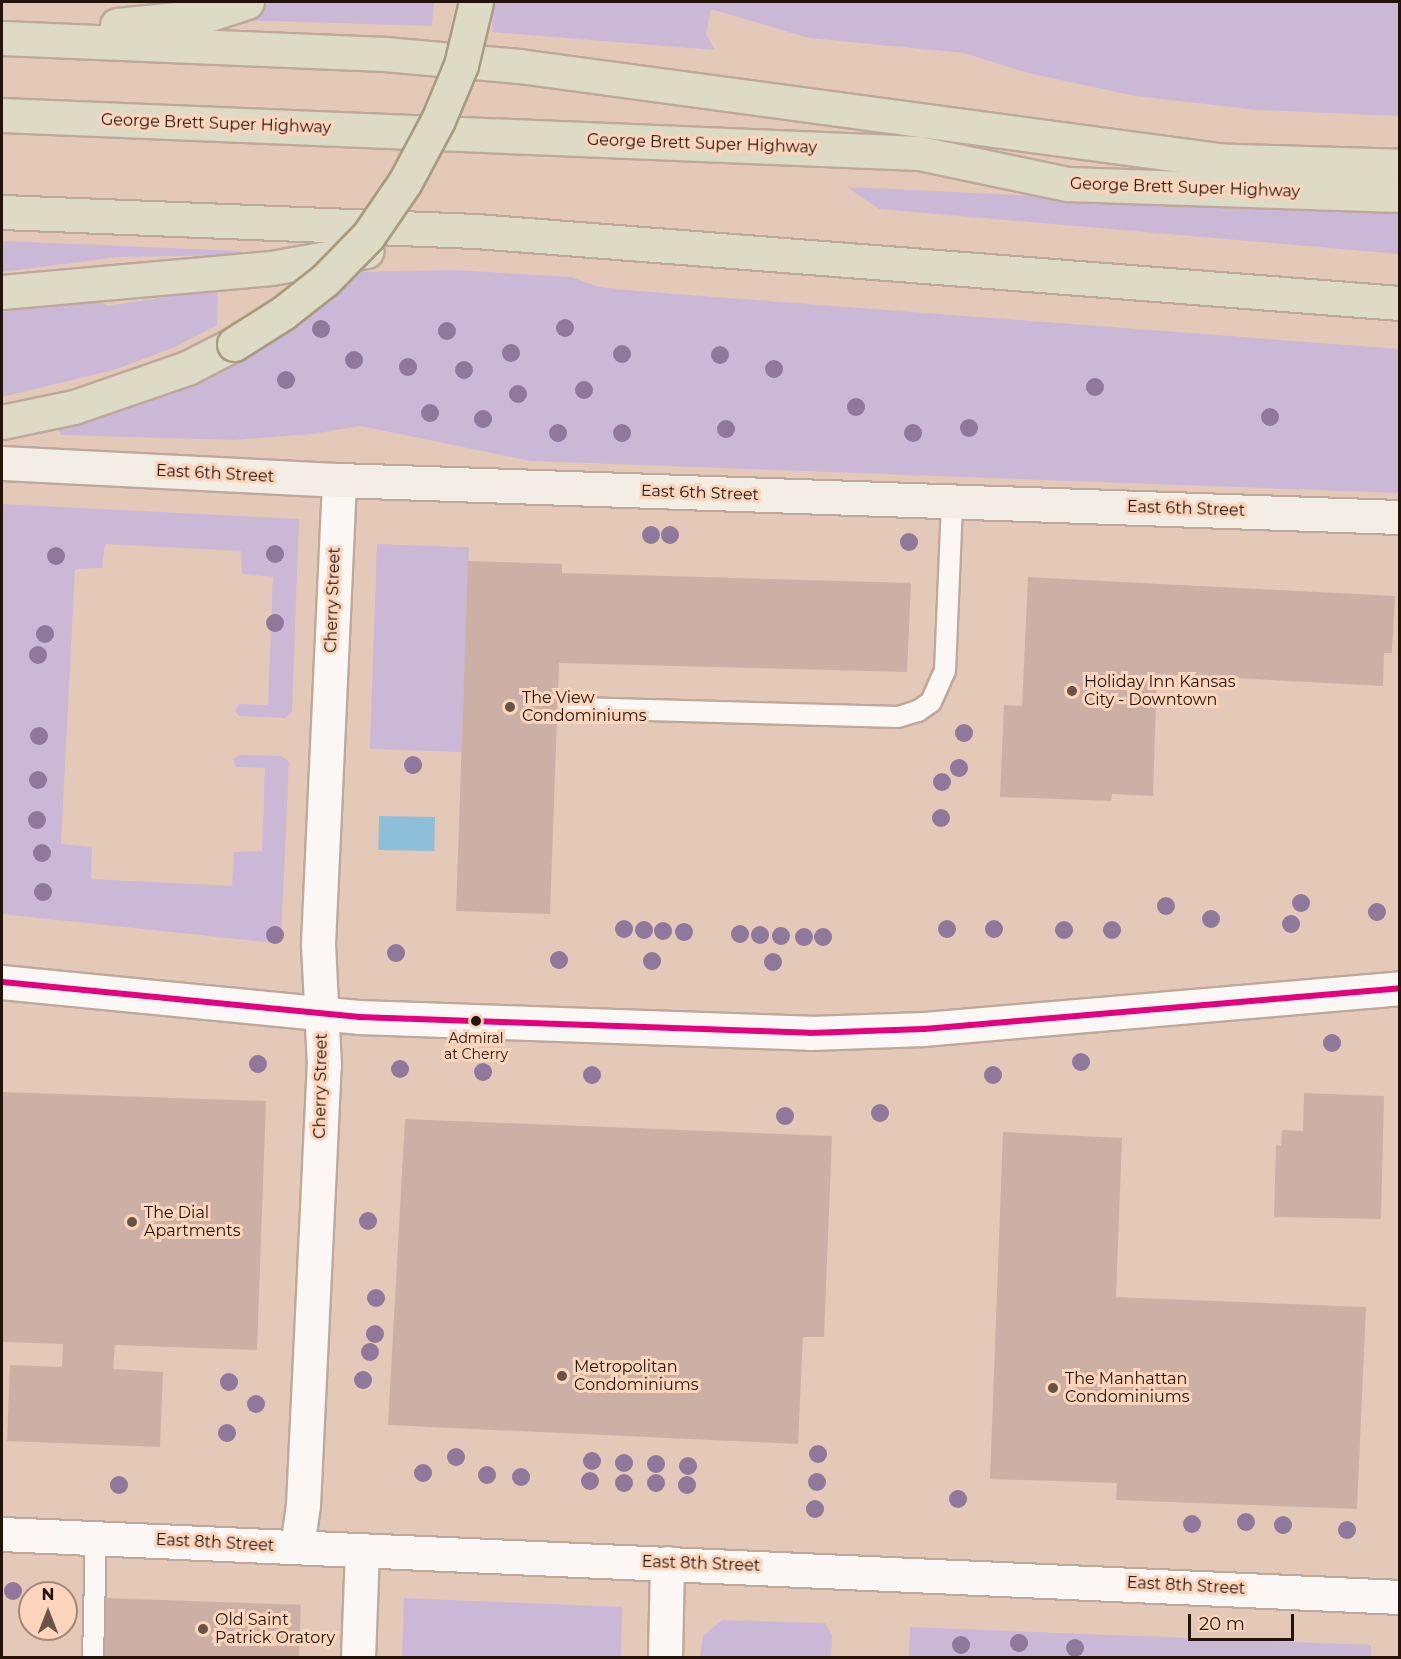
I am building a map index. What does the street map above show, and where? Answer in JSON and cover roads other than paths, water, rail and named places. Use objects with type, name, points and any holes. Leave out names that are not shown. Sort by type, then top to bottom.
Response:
[{"type":"highway","points":[[2,37],[204,16],[247,2]]},
{"type":"highway","points":[[2,422],[97,400],[187,368],[234,344],[283,314],[325,280],[368,236],[405,182],[438,120],[461,65],[476,2]]},
{"type":"highway","points":[[2,37],[384,54],[519,66],[1225,161],[1391,180]]},
{"type":"highway","name":"George Brett Super Highway","points":[[2,115],[919,153],[1067,184],[1391,180]]},
{"type":"highway","points":[[919,153],[1225,161]]},
{"type":"highway","points":[[2,212],[476,231],[1388,302]]},
{"type":"highway","points":[[2,292],[271,268],[476,231]]},
{"type":"main road","name":"East 6th Street","points":[[2,463],[339,480],[1400,517]]},
{"type":"street","name":"Cherry Street","points":[[297,1547],[303,1505],[324,1066],[318,944],[339,480]]},
{"type":"street","points":[[2,982],[322,1014],[810,1033],[924,1029],[1400,988]]},
{"type":"street","name":"East 8th Street","points":[[2,1534],[1400,1597]]},
{"type":"street","points":[[358,1658],[362,1550]]},
{"type":"street","points":[[665,1658],[667,1563]]},
{"type":"lane","points":[[576,708],[898,717],[918,711],[936,695],[945,671],[952,501]]},
{"type":"lane","points":[[93,1658],[96,1538]]},
{"type":"water","points":[[379,816],[435,817],[434,851],[378,850]]},
{"type":"place","name":"Holiday Inn Kansas City - Downtown","points":[[1072,691]]},
{"type":"place","name":"The View Condominiums","points":[[510,707]]},
{"type":"place","name":"Admiral at Cherry","points":[[476,1021]]},
{"type":"place","name":"The Dial Apartments","points":[[132,1222]]},
{"type":"place","name":"Metropolitan Condominiums","points":[[562,1376]]},
{"type":"place","name":"The Manhattan Condominiums","points":[[1053,1388]]},
{"type":"place","name":"Old Saint Patrick Oratory","points":[[203,1629]]}]
